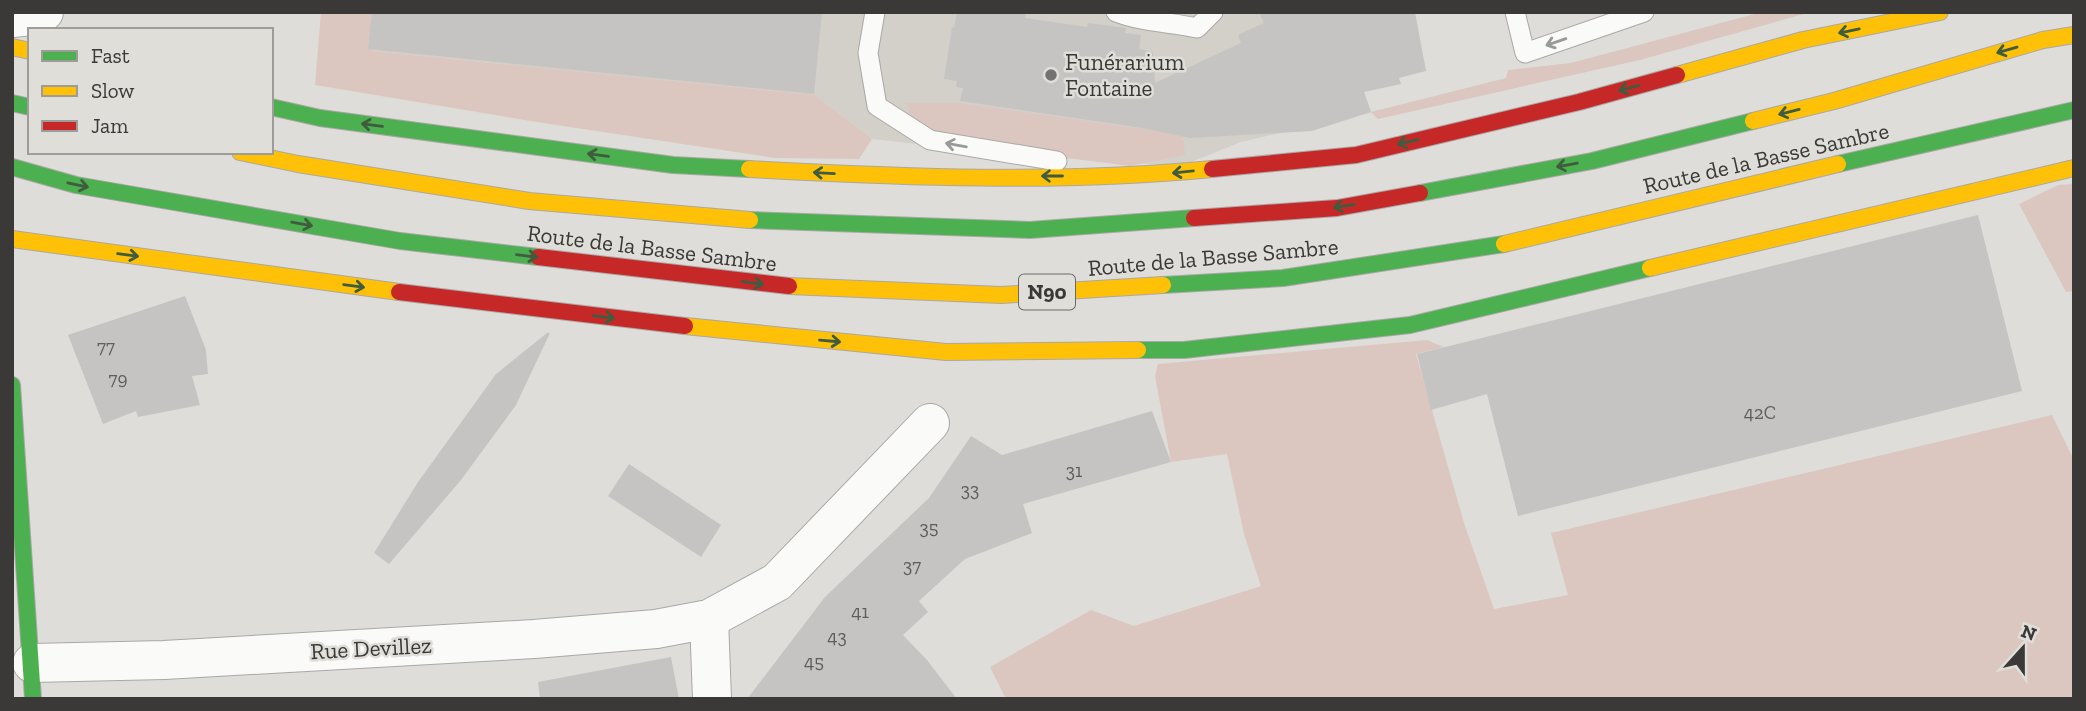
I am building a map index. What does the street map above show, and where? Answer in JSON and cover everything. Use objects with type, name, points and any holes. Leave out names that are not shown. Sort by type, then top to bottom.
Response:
[{"type":"main road","points":[[273,107],[320,118],[673,165],[897,177],[1144,176],[1356,155],[1579,102],[1803,40],[1940,12]]},
{"type":"main road","name":"Route de la Basse Sambre","points":[[250,154],[529,201],[779,222],[1030,230],[1337,208],[1592,161],[1834,101],[2043,40],[2074,35]]},
{"type":"main road","name":"Route de la Basse Sambre","points":[[12,167],[76,185],[400,240],[781,286],[1001,295],[1283,278],[1488,248],[1797,173],[2074,110]]},
{"type":"main road","points":[[12,239],[447,299],[751,334],[932,351],[1184,350],[1410,325],[2074,168]]},
{"type":"main road","points":[[12,385],[33,681]]},
{"type":"street","points":[[12,18],[44,12]]},
{"type":"street","name":"Rue Devillez","points":[[33,681],[164,660],[534,639],[656,629],[709,619],[777,582],[930,423]]},
{"type":"street","points":[[709,619],[712,699]]},
{"type":"lane","points":[[875,12],[868,53],[877,106],[930,140],[1144,176]]},
{"type":"lane","points":[[1116,12],[1136,20],[1166,21],[1197,28],[1213,12]]},
{"type":"lane","points":[[1515,12],[1525,53],[1644,12]]},
{"type":"shaded area","points":[[321,12],[374,12],[371,51],[815,95],[872,139],[859,159],[775,158],[315,85]]},
{"type":"shaded area","points":[[374,12],[1339,12],[1349,52],[1371,112],[1241,142],[1181,166],[1019,155],[872,139],[815,95],[370,51]]},
{"type":"shaded area","points":[[1762,12],[1811,12],[1640,60],[1378,119],[1371,112],[1506,78],[1508,70],[1571,63]]},
{"type":"shaded area","points":[[906,103],[959,103],[1171,133],[1183,136],[1185,155],[1130,166],[942,142],[913,120]]},
{"type":"shaded area","points":[[2074,184],[2074,291],[2066,292],[2019,204],[2058,185]]},
{"type":"shaded area","points":[[1427,340],[1444,347],[1416,354],[1464,523],[1494,609],[1568,595],[1551,533],[2052,415],[2074,460],[2074,699],[1006,699],[990,667],[1091,610],[1134,626],[1261,586],[1244,534],[1227,454],[1171,462],[1155,376],[1158,364]]},
{"type":"building","points":[[372,12],[822,12],[814,94],[368,49]]},
{"type":"building","name":"Funérarium Fontaine","points":[[957,12],[1026,12],[1025,18],[1087,27],[1088,23],[1126,28],[1125,33],[1141,35],[1139,49],[1153,52],[1155,83],[1241,43],[1238,35],[1264,23],[1259,12],[1415,12],[1426,71],[1399,78],[1401,84],[1364,92],[1371,112],[1312,131],[1190,138],[1142,128],[960,101],[963,88],[956,87],[957,81],[944,79]]},
{"type":"building","points":[[1978,215],[2022,391],[1518,516],[1487,394],[1431,410],[1417,354]]},
{"type":"building","points":[[185,296],[206,350],[208,374],[192,376],[200,405],[138,417],[136,411],[103,424],[68,335]]},
{"type":"building","points":[[550,333],[516,405],[461,480],[389,564],[374,553],[418,482],[496,374]]},
{"type":"building","points":[[1152,411],[1171,462],[1023,504],[1032,533],[965,559],[919,601],[928,612],[903,635],[927,660],[957,699],[747,699],[825,597],[929,498],[971,436],[1002,455]]},
{"type":"building","points":[[629,464],[721,525],[701,557],[608,496]]},
{"type":"building","points":[[671,657],[679,699],[540,699],[538,682]]},
{"type":"traffic: fast","points":[[12,103],[28,107]]},
{"type":"traffic: fast","points":[[273,107],[320,118],[673,165],[749,169]]},
{"type":"traffic: fast","points":[[1838,164],[2074,110]]},
{"type":"traffic: fast","points":[[1420,193],[1592,161],[1753,121]]},
{"type":"traffic: fast","points":[[12,167],[76,185],[400,241],[538,257]]},
{"type":"traffic: fast","points":[[750,220],[1030,230],[1194,218]]},
{"type":"traffic: fast","points":[[1163,285],[1283,278],[1504,244]]},
{"type":"traffic: fast","points":[[1138,350],[1184,350],[1410,325],[1650,268]]},
{"type":"traffic: fast","points":[[12,385],[33,699]]},
{"type":"traffic: slow","points":[[1677,75],[1803,40],[1940,12]]},
{"type":"traffic: slow","points":[[1753,121],[1834,101],[2043,40],[2074,35]]},
{"type":"traffic: slow","points":[[12,47],[28,51]]},
{"type":"traffic: slow","points":[[250,154],[529,201],[750,220]]},
{"type":"traffic: slow","points":[[1504,244],[1838,164]]},
{"type":"traffic: slow","points":[[1650,268],[2074,168]]},
{"type":"traffic: slow","points":[[749,169],[981,178],[1154,174],[1212,169]]},
{"type":"traffic: slow","points":[[12,239],[399,292]]},
{"type":"traffic: slow","points":[[789,286],[1001,295],[1163,285]]},
{"type":"traffic: slow","points":[[685,326],[946,352],[1138,350]]},
{"type":"traffic: jam","points":[[1212,169],[1356,155],[1579,102],[1677,75]]},
{"type":"traffic: jam","points":[[1194,218],[1337,208],[1420,193]]},
{"type":"traffic: jam","points":[[538,257],[789,286]]},
{"type":"traffic: jam","points":[[399,292],[685,326]]},
{"type":"place","name":"Funérarium Fontaine","points":[[1051,75]]}]
